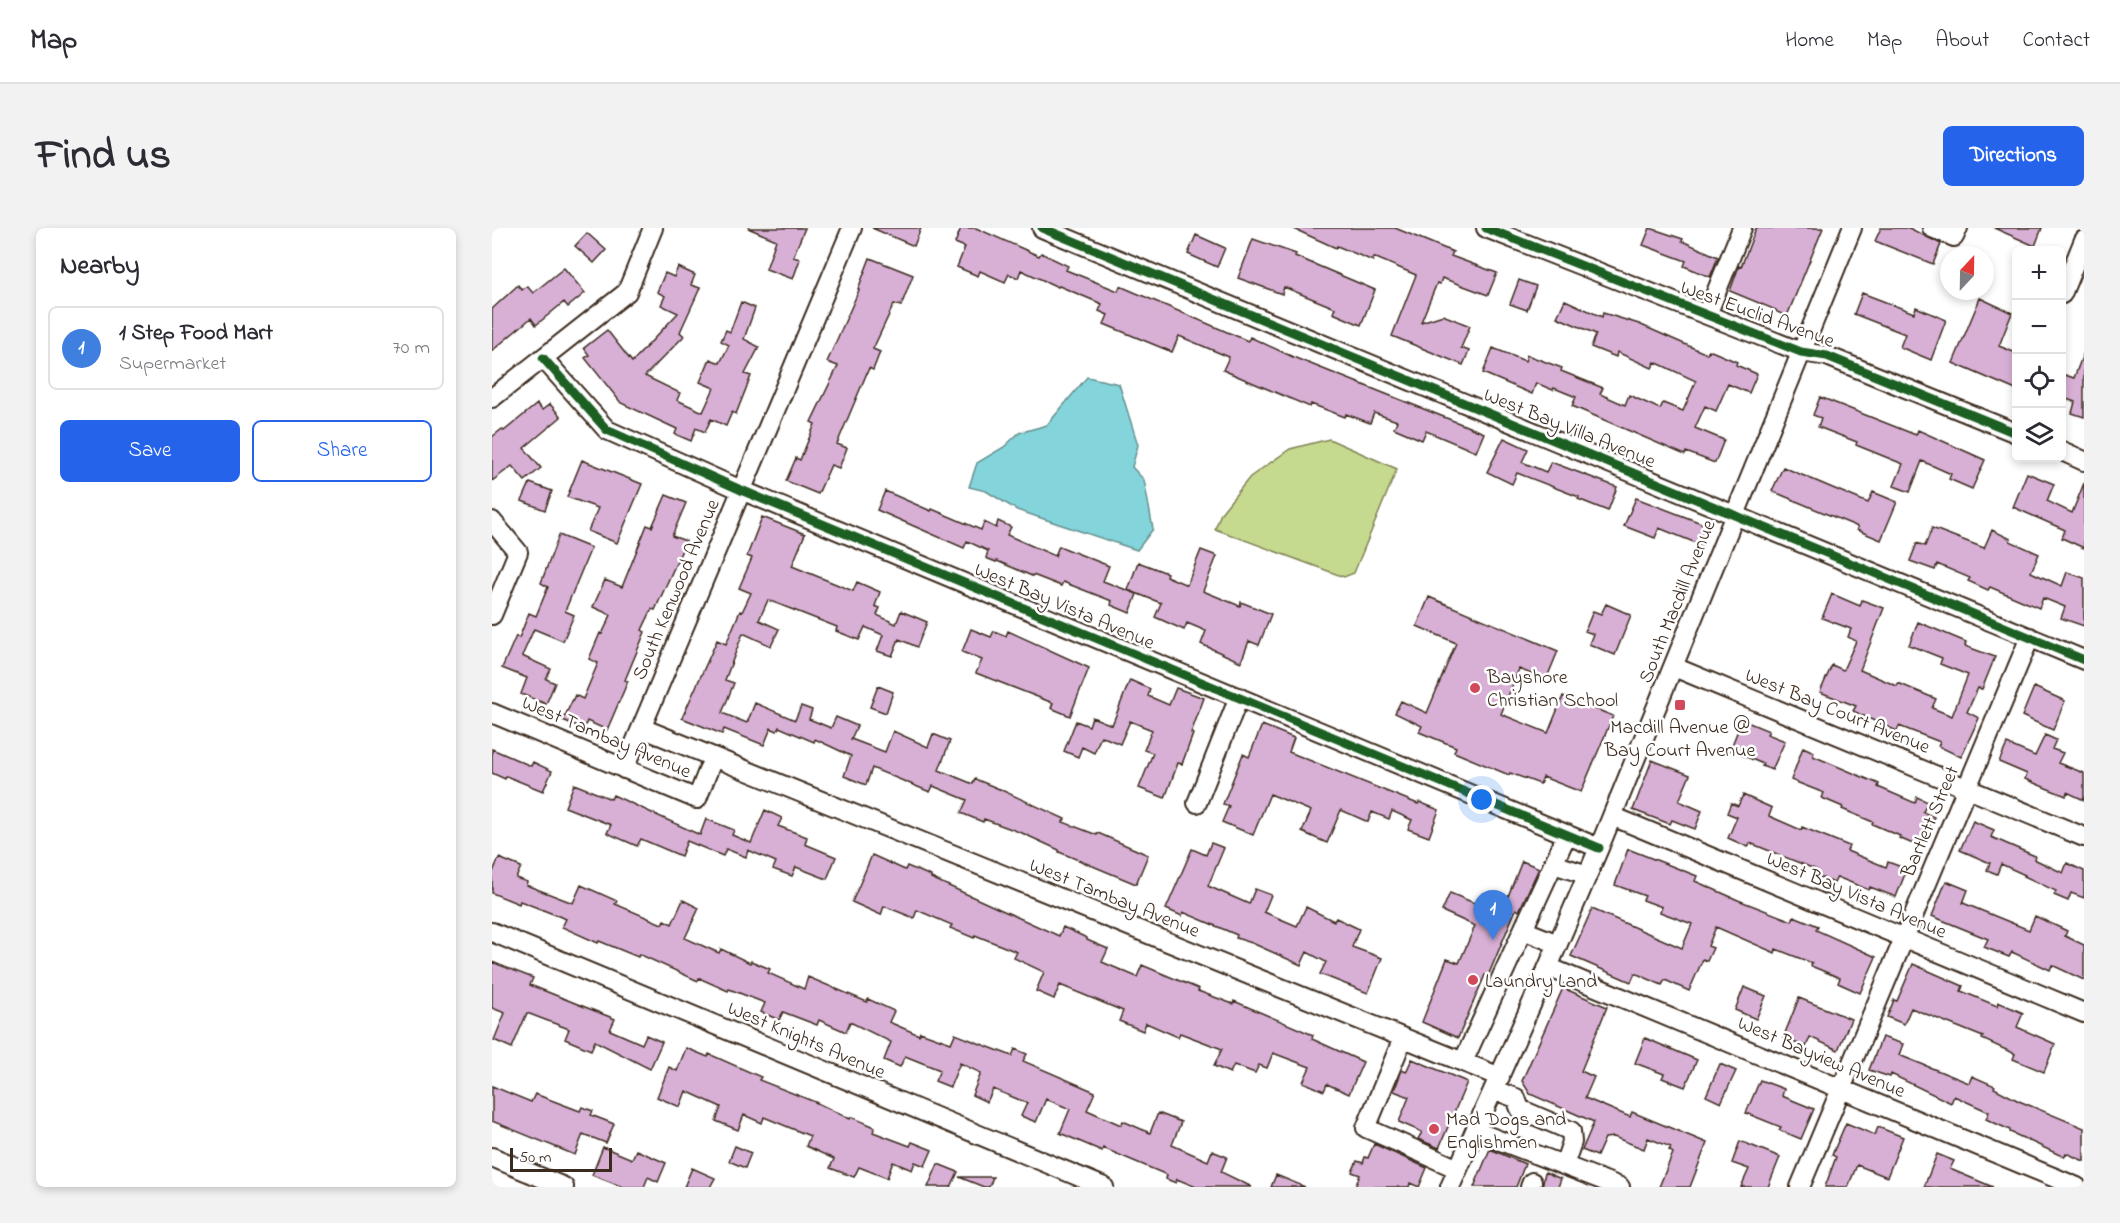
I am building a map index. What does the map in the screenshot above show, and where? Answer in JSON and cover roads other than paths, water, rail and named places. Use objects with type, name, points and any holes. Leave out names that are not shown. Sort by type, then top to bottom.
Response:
[{"type":"street","points":[[492,398],[627,292],[653,228]]},
{"type":"street","name":"South Kenwood Avenue","points":[[624,769],[852,228]]},
{"type":"street","name":"West Bay Villa Avenue","points":[[1042,228],[2084,660]]},
{"type":"street","points":[[1707,315],[1743,228]]},
{"type":"street","name":"South Macdill Avenue","points":[[1450,1187],[1588,875],[1852,228]]},
{"type":"street","points":[[1932,228],[1954,237],[1958,228]]},
{"type":"street","name":"West Euclid Avenue","points":[[1501,230],[1707,315],[1801,352],[1827,356],[2012,431]]},
{"type":"street","points":[[2066,282],[2084,240]]},
{"type":"street","name":"West Bay Vista Avenue","points":[[543,358],[607,430],[741,490],[1599,848]]},
{"type":"street","points":[[2066,453],[2084,460]]},
{"type":"street","points":[[492,520],[518,552],[492,615]]},
{"type":"street","name":"Bartlett Street","points":[[1800,1187],[2030,637]]},
{"type":"street","name":"West Bay Court Avenue","points":[[1674,667],[2084,837]]},
{"type":"street","points":[[1197,803],[1239,698]]},
{"type":"street","name":"West Tambay Avenue","points":[[492,713],[697,798],[713,758]]},
{"type":"street","name":"West Tambay Avenue","points":[[642,728],[1463,1062],[1516,1098],[1520,1109],[1571,1131],[1572,1142],[1564,1166]]},
{"type":"street","name":"West Bay Vista Avenue","points":[[1612,816],[2084,1013]]},
{"type":"street","points":[[1463,1062],[1567,834]]},
{"type":"street","points":[[1553,864],[1588,875]]},
{"type":"street","points":[[1523,930],[1558,944]]},
{"type":"street","name":"West Knights Avenue","points":[[492,932],[1104,1187]]},
{"type":"street","name":"West Bayview Avenue","points":[[1548,967],[2077,1187]]},
{"type":"street","points":[[1403,1038],[1366,1128],[1458,1169]]},
{"type":"street","points":[[1475,1131],[1620,1187]]},
{"type":"street","points":[[492,1157],[564,1187]]},
{"type":"water","points":[[1087,377],[1119,384],[1138,445],[1132,467],[1144,480],[1153,529],[1137,550],[1017,510],[986,491],[969,487],[977,463],[1004,447],[1019,433],[1047,425]]},
{"type":"place","name":"Bayshore Christian School","points":[[1475,688]]},
{"type":"place","name":"Macdill Avenue @ Bay Court Avenue","points":[[1680,705]]},
{"type":"place","name":"1 Step Food Mart","points":[[1493,940]]},
{"type":"place","name":"Laundry Land","points":[[1473,980]]},
{"type":"place","name":"Mad Dogs and Englishmen","points":[[1434,1129]]}]
